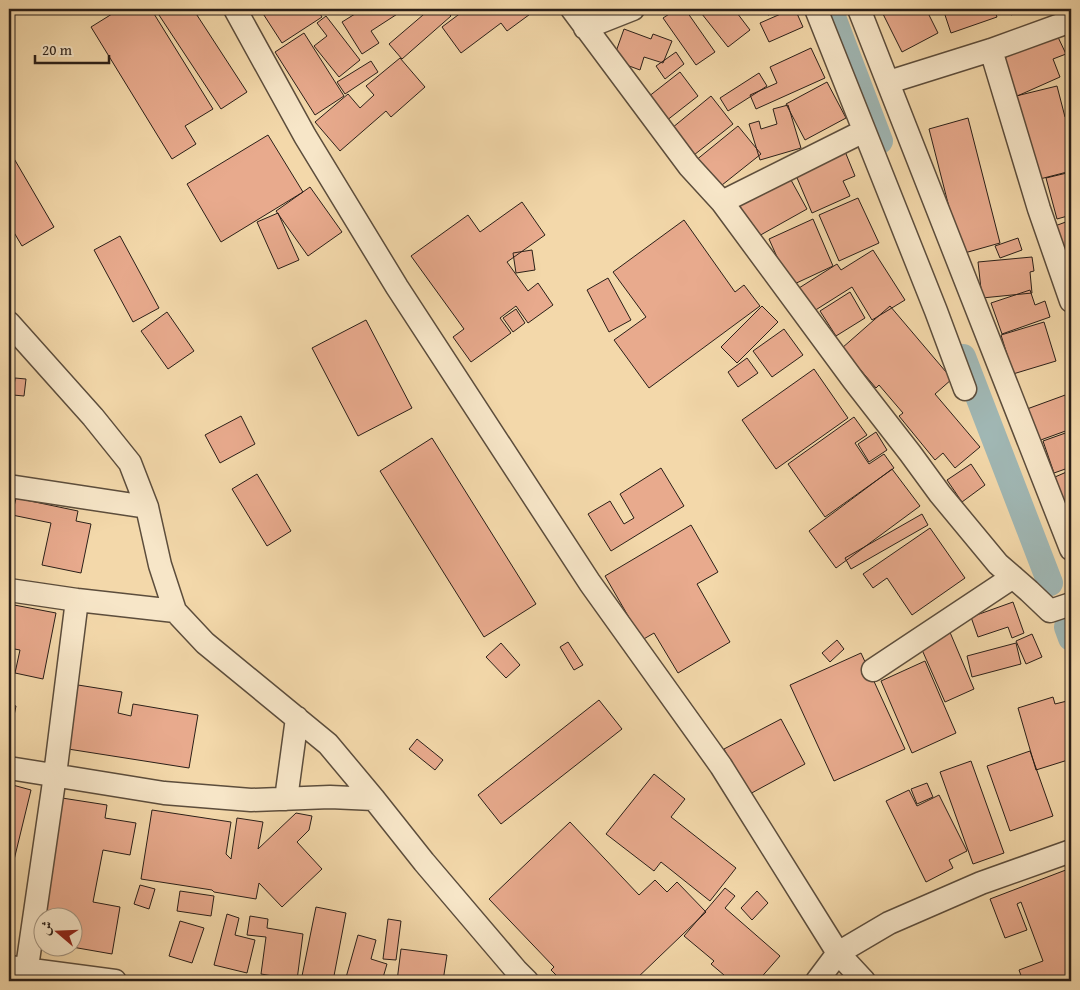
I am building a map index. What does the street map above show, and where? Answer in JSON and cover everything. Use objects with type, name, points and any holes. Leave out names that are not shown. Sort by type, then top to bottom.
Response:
[{"type":"street","points":[[235,9],[305,136],[397,287],[590,583],[721,766],[838,953],[864,981]]},
{"type":"street","points":[[572,9],[689,166],[722,202],[940,494],[998,564],[1050,611],[1071,604]]},
{"type":"street","points":[[585,28],[633,9]]},
{"type":"street","points":[[816,9],[965,389]]},
{"type":"street","points":[[859,9],[1071,549]]},
{"type":"street","points":[[889,82],[992,50],[1071,21]]},
{"type":"street","points":[[992,50],[1039,209],[1071,301]]},
{"type":"street","points":[[722,202],[864,131]]},
{"type":"street","points":[[9,323],[93,417],[130,463],[147,507],[160,565],[175,612],[205,643],[328,744],[424,862],[527,981]]},
{"type":"street","points":[[9,486],[147,507]]},
{"type":"street","points":[[873,670],[1013,577]]},
{"type":"street","points":[[9,590],[175,612]]},
{"type":"street","points":[[77,600],[55,775],[20,972],[115,981]]},
{"type":"street","points":[[286,799],[297,718]]},
{"type":"street","points":[[9,768],[164,793],[251,800],[330,797],[374,799]]},
{"type":"street","points":[[817,981],[838,953],[889,923],[981,884],[1071,851]]},
{"type":"building","points":[[120,9],[151,9],[213,109],[185,126],[196,144],[172,159],[91,27]]},
{"type":"building","points":[[155,9],[193,9],[247,92],[221,109]]},
{"type":"building","points":[[260,9],[317,9],[322,17],[282,43]]},
{"type":"building","points":[[363,9],[405,9],[371,31],[379,43],[362,54],[342,22]]},
{"type":"building","points":[[430,9],[445,9],[451,16],[402,59],[389,44]]},
{"type":"building","points":[[466,9],[537,9],[507,31],[501,23],[461,53],[442,27]]},
{"type":"building","points":[[677,9],[685,9],[715,52],[696,65],[663,18]]},
{"type":"building","points":[[698,9],[734,9],[750,30],[728,47]]},
{"type":"building","points":[[766,9],[785,9],[768,15]]},
{"type":"building","points":[[795,9],[803,27],[769,42],[760,23]]},
{"type":"building","points":[[895,9],[926,9],[938,33],[902,52],[883,14]]},
{"type":"building","points":[[943,9],[994,9],[997,17],[951,33]]},
{"type":"building","points":[[1007,9],[1022,9],[1011,15]]},
{"type":"building","points":[[326,16],[360,60],[339,77],[314,46],[327,36],[317,23]]},
{"type":"building","points":[[624,29],[651,39],[653,34],[672,41],[663,63],[644,57],[640,70],[613,60]]},
{"type":"building","points":[[304,33],[344,96],[315,115],[275,52]]},
{"type":"building","points":[[1057,35],[1066,54],[1053,59],[1060,77],[1015,97],[999,60]]},
{"type":"building","points":[[811,48],[825,78],[756,109],[750,95],[777,83],[770,67]]},
{"type":"building","points":[[676,52],[684,64],[665,79],[656,66]]},
{"type":"building","points":[[400,58],[425,87],[391,117],[386,111],[340,151],[315,122],[348,94],[360,108],[374,95],[366,86]]},
{"type":"building","points":[[371,61],[378,72],[345,94],[337,82]]},
{"type":"building","points":[[680,72],[698,96],[666,121],[648,97]]},
{"type":"building","points":[[759,73],[767,86],[728,111],[720,98]]},
{"type":"building","points":[[827,82],[846,118],[805,140],[786,104]]},
{"type":"building","points":[[1057,86],[1065,117],[1069,116],[1071,128],[1071,171],[1036,180],[1016,96]]},
{"type":"building","points":[[711,96],[733,124],[694,155],[672,128]]},
{"type":"building","points":[[788,105],[801,148],[760,160],[749,124],[759,121],[761,129],[777,124],[773,109]]},
{"type":"building","points":[[968,118],[1000,243],[961,254],[929,129]]},
{"type":"building","points":[[738,126],[761,154],[717,189],[695,161]]},
{"type":"building","points":[[268,135],[303,192],[221,242],[187,184]]},
{"type":"building","points":[[842,144],[855,176],[843,181],[850,196],[812,213],[792,166]]},
{"type":"building","points":[[9,150],[54,227],[22,246],[9,224]]},
{"type":"building","points":[[786,171],[807,209],[757,237],[736,199]]},
{"type":"building","points":[[1071,172],[1071,215],[1057,219],[1046,178]]},
{"type":"building","points":[[310,187],[342,232],[308,256],[276,211]]},
{"type":"building","points":[[858,198],[879,243],[839,261],[819,215]]},
{"type":"building","points":[[522,202],[545,235],[507,262],[528,291],[538,283],[553,305],[528,323],[516,306],[500,318],[511,333],[471,362],[453,337],[464,329],[411,256],[468,215],[480,232]]},
{"type":"building","points":[[278,213],[299,260],[278,269],[257,222]]},
{"type":"building","points":[[813,219],[833,266],[790,286],[769,239]]},
{"type":"building","points":[[684,220],[735,292],[744,285],[760,306],[649,388],[614,340],[646,317],[613,272]]},
{"type":"building","points":[[1071,220],[1071,268],[1055,226]]},
{"type":"building","points":[[120,236],[159,308],[133,322],[94,250]]},
{"type":"building","points":[[1018,238],[1022,250],[1000,258],[995,246]]},
{"type":"building","points":[[532,250],[535,270],[516,273],[513,253]]},
{"type":"building","points":[[873,250],[905,300],[872,320],[852,287],[814,311],[799,288],[837,264],[841,270]]},
{"type":"building","points":[[1032,257],[1034,271],[1030,272],[1032,293],[982,298],[978,262]]},
{"type":"building","points":[[608,278],[631,320],[609,332],[587,290]]},
{"type":"building","points":[[1030,290],[1035,305],[1045,301],[1050,317],[1002,334],[991,303]]},
{"type":"building","points":[[850,292],[865,318],[836,336],[820,311]]},
{"type":"building","points":[[762,306],[778,322],[737,363],[721,347]]},
{"type":"building","points":[[890,306],[952,379],[935,394],[980,447],[955,468],[943,453],[935,460],[899,416],[903,413],[879,385],[876,388],[842,348]]},
{"type":"building","points":[[516,309],[525,323],[513,332],[503,318]]},
{"type":"building","points":[[167,312],[194,351],[168,369],[141,331]]},
{"type":"building","points":[[366,320],[412,408],[358,436],[312,348]]},
{"type":"building","points":[[1044,322],[1056,361],[1013,374],[1001,335]]},
{"type":"building","points":[[784,329],[803,355],[772,377],[753,351]]},
{"type":"building","points":[[747,358],[758,373],[738,387],[728,372]]},
{"type":"building","points":[[814,369],[848,418],[776,469],[742,420]]},
{"type":"building","points":[[15,378],[26,379],[24,396],[13,395]]},
{"type":"building","points":[[1068,394],[1071,404],[1071,429],[1038,441],[1027,409]]},
{"type":"building","points":[[241,416],[255,444],[220,463],[205,435]]},
{"type":"building","points":[[854,417],[867,435],[855,443],[869,464],[884,454],[894,468],[825,517],[788,464]]},
{"type":"building","points":[[1071,431],[1071,467],[1054,473],[1043,441]]},
{"type":"building","points":[[876,432],[887,450],[869,462],[858,444]]},
{"type":"building","points":[[432,438],[536,604],[484,637],[380,471]]},
{"type":"building","points":[[971,464],[985,485],[962,502],[947,480]]},
{"type":"building","points":[[661,468],[684,506],[611,551],[588,514],[610,501],[624,524],[634,518],[620,494]]},
{"type":"building","points":[[892,469],[920,506],[836,568],[809,531]]},
{"type":"building","points":[[1071,470],[1071,518],[1055,477]]},
{"type":"building","points":[[257,474],[291,531],[267,546],[232,489]]},
{"type":"building","points":[[16,498],[78,511],[76,521],[91,524],[81,573],[42,565],[51,523],[12,515]]},
{"type":"building","points":[[922,514],[928,525],[851,569],[845,558]]},
{"type":"building","points":[[691,525],[718,572],[697,584],[730,642],[678,673],[654,633],[642,640],[605,576]]},
{"type":"building","points":[[930,528],[965,578],[912,615],[887,578],[873,588],[863,574]]},
{"type":"building","points":[[1013,602],[1024,633],[1012,638],[1008,627],[978,637],[971,617]]},
{"type":"building","points":[[9,604],[56,613],[43,679],[15,673],[20,650],[9,648]]},
{"type":"building","points":[[949,630],[974,689],[945,702],[919,643]]},
{"type":"building","points":[[1032,634],[1042,657],[1026,664],[1016,641]]},
{"type":"building","points":[[837,640],[844,649],[830,662],[822,653]]},
{"type":"building","points":[[568,642],[583,665],[574,670],[560,647]]},
{"type":"building","points":[[501,643],[520,665],[506,678],[486,657]]},
{"type":"building","points":[[1016,643],[1021,664],[972,677],[967,656]]},
{"type":"building","points":[[861,653],[905,749],[834,781],[790,685]]},
{"type":"building","points":[[925,661],[956,733],[912,753],[881,681]]},
{"type":"building","points":[[78,685],[122,692],[118,713],[131,716],[133,704],[198,715],[189,768],[68,749]]},
{"type":"building","points":[[1053,697],[1055,704],[1071,700],[1071,759],[1036,770],[1018,708]]},
{"type":"building","points":[[599,700],[622,729],[501,824],[478,795]]},
{"type":"building","points":[[9,704],[16,706],[9,740]]},
{"type":"building","points":[[781,719],[805,764],[748,795],[724,749]]},
{"type":"building","points":[[417,739],[443,760],[435,770],[409,749]]},
{"type":"building","points":[[1030,751],[1053,816],[1010,831],[987,766]]},
{"type":"building","points":[[971,761],[1004,853],[973,864],[940,772]]},
{"type":"building","points":[[654,774],[685,799],[671,817],[736,868],[710,901],[661,862],[654,871],[606,834]]},
{"type":"building","points":[[927,783],[933,797],[917,804],[911,789]]},
{"type":"building","points":[[9,784],[31,790],[14,860],[9,859]]},
{"type":"building","points":[[909,790],[917,806],[939,795],[967,851],[949,860],[953,868],[926,882],[886,801]]},
{"type":"building","points":[[62,798],[107,805],[105,818],[136,823],[130,855],[103,850],[93,902],[120,907],[112,954],[82,949],[82,908],[42,908]]},
{"type":"building","points":[[152,810],[231,822],[226,854],[231,859],[237,818],[263,822],[258,849],[296,813],[312,816],[309,830],[297,842],[322,869],[282,907],[259,883],[256,899],[141,879]]},
{"type":"building","points":[[570,822],[639,895],[655,880],[667,892],[677,882],[706,912],[634,981],[562,981],[551,970],[554,967],[489,899]]},
{"type":"building","points":[[1071,868],[1071,977],[1061,981],[1023,981],[1019,970],[1043,961],[1021,902],[1017,904],[1027,930],[1005,938],[990,899]]},
{"type":"building","points":[[140,885],[155,889],[149,909],[134,904]]},
{"type":"building","points":[[725,888],[735,896],[725,908],[780,956],[758,981],[731,981],[711,964],[714,961],[684,936]]},
{"type":"building","points":[[180,891],[214,896],[211,916],[177,911]]},
{"type":"building","points":[[757,891],[768,903],[752,920],[741,908]]},
{"type":"building","points":[[316,907],[346,913],[333,981],[302,976]]},
{"type":"building","points":[[227,914],[239,918],[235,935],[255,940],[247,973],[214,965]]},
{"type":"building","points":[[250,916],[268,919],[267,928],[303,934],[297,980],[261,974],[266,937],[247,935]]},
{"type":"building","points":[[388,919],[401,921],[396,960],[383,959]]},
{"type":"building","points":[[180,921],[204,928],[192,963],[169,956]]},
{"type":"building","points":[[358,935],[376,940],[371,959],[387,964],[382,981],[345,981]]},
{"type":"building","points":[[401,949],[447,955],[443,981],[397,981]]},
{"type":"waterway","points":[[830,9],[880,141]]},
{"type":"waterway","points":[[963,357],[1050,583]]},
{"type":"waterway","points":[[1067,627],[1071,638]]}]
